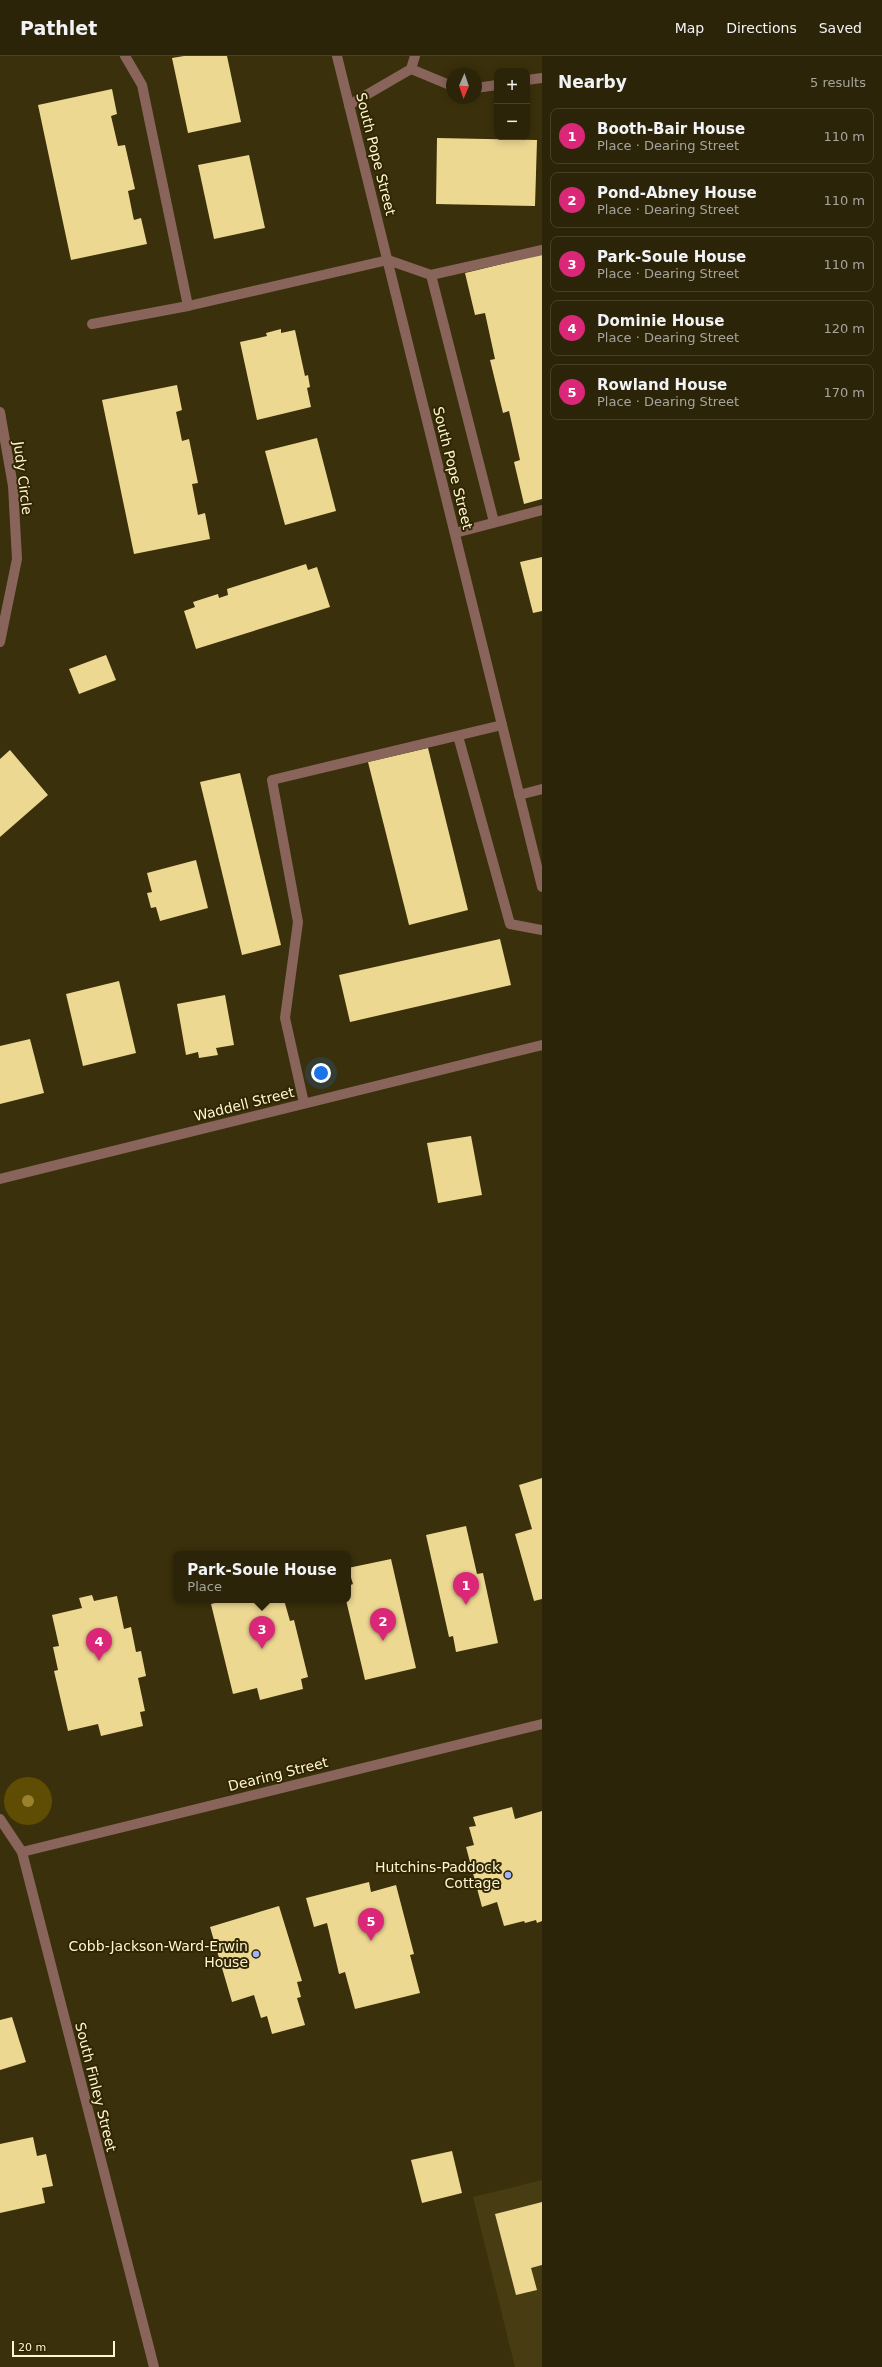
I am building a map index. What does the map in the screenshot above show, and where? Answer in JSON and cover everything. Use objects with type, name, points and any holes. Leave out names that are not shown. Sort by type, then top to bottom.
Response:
[{"type":"street","points":[[125,56],[142,85],[188,306]]},
{"type":"street","name":"South Pope Street","points":[[337,56],[542,887]]},
{"type":"street","points":[[349,104],[411,69],[416,56]]},
{"type":"street","points":[[411,69],[446,84]]},
{"type":"street","points":[[530,80],[542,78]]},
{"type":"street","points":[[482,87],[494,85]]},
{"type":"street","points":[[92,324],[188,306],[388,260],[431,274],[542,250]]},
{"type":"street","points":[[431,274],[494,522]]},
{"type":"street","name":"Judy Circle","points":[[0,412],[13,486],[17,559],[0,642]]},
{"type":"street","points":[[454,533],[542,510]]},
{"type":"street","points":[[304,1103],[286,1018],[298,922],[272,780],[502,725]]},
{"type":"street","points":[[458,736],[510,924],[542,930]]},
{"type":"street","points":[[519,795],[542,789]]},
{"type":"street","name":"Waddell Street","points":[[0,1179],[542,1044]]},
{"type":"street","name":"Dearing Street","points":[[22,1852],[542,1724]]},
{"type":"street","name":"South Finley Street","points":[[0,1819],[22,1852],[154,2367]]},
{"type":"shaded area","points":[[23,1777],[33,1777],[45,1784],[52,1796],[52,1806],[45,1818],[33,1825],[23,1825],[15,1821],[8,1814],[4,1806],[4,1796],[8,1788],[15,1781]]},
{"type":"shaded area","points":[[542,2180],[542,2367],[515,2367],[473,2197]]},
{"type":"building","points":[[184,56],[227,56],[241,122],[188,133],[172,58]]},
{"type":"building","points":[[112,89],[117,114],[111,116],[118,146],[125,145],[135,189],[128,191],[133,216],[134,220],[141,218],[147,244],[71,260],[38,105]]},
{"type":"building","points":[[437,138],[537,140],[535,206],[436,204]]},
{"type":"building","points":[[249,155],[265,228],[214,239],[198,165]]},
{"type":"building","points":[[542,254],[542,499],[524,504],[514,462],[520,460],[509,411],[503,413],[490,360],[495,359],[485,313],[475,315],[465,273]]},
{"type":"building","points":[[281,329],[281,333],[295,330],[305,376],[308,375],[310,387],[307,388],[311,407],[257,420],[240,342],[267,336],[266,333]]},
{"type":"building","points":[[177,385],[182,410],[176,412],[182,441],[189,439],[198,483],[192,484],[198,515],[205,513],[210,539],[134,554],[102,400]]},
{"type":"building","points":[[317,438],[336,511],[285,525],[265,451]]},
{"type":"building","points":[[542,557],[542,611],[533,613],[520,562]]},
{"type":"building","points":[[306,564],[308,570],[317,567],[330,607],[196,649],[184,611],[195,607],[193,602],[218,594],[219,598],[228,595],[227,589]]},
{"type":"building","points":[[106,655],[116,680],[79,694],[69,669]]},
{"type":"building","points":[[428,748],[468,910],[409,925],[368,762]]},
{"type":"building","points":[[10,750],[48,795],[0,837],[0,759]]},
{"type":"building","points":[[240,773],[281,945],[242,955],[200,782]]},
{"type":"building","points":[[196,860],[208,908],[160,921],[156,907],[151,908],[147,893],[152,892],[147,873]]},
{"type":"building","points":[[500,939],[511,985],[350,1022],[339,975]]},
{"type":"building","points":[[119,981],[136,1053],[83,1066],[66,994]]},
{"type":"building","points":[[225,995],[234,1045],[216,1048],[218,1055],[199,1058],[198,1052],[186,1055],[177,1004]]},
{"type":"building","points":[[30,1039],[44,1093],[0,1104],[0,1046]]},
{"type":"building","points":[[471,1136],[482,1195],[438,1203],[427,1143]]},
{"type":"building","points":[[542,1478],[542,1599],[534,1601],[515,1534],[532,1529],[519,1485]]},
{"type":"building","points":[[466,1526],[477,1574],[483,1573],[498,1643],[456,1652],[453,1636],[449,1637],[426,1535]]},
{"type":"building","points":[[391,1559],[416,1668],[365,1680],[347,1603],[351,1603],[351,1585],[353,1584],[351,1578],[351,1567]]},
{"type":"building","points":[[92,1595],[94,1601],[117,1596],[124,1629],[131,1627],[136,1652],[141,1651],[146,1676],[138,1678],[145,1711],[140,1712],[143,1726],[101,1736],[98,1724],[68,1731],[54,1671],[58,1670],[53,1647],[59,1646],[52,1615],[82,1608],[79,1598]]},
{"type":"building","points":[[285,1603],[290,1621],[294,1620],[308,1677],[301,1679],[303,1689],[260,1700],[257,1688],[233,1694],[211,1604]]},
{"type":"building","name":"Hutchins-Paddock Cottage","points":[[512,1807],[515,1819],[542,1811],[542,1921],[537,1923],[536,1920],[525,1923],[524,1921],[504,1926],[497,1902],[482,1907],[466,1847],[474,1845],[469,1827],[476,1826],[473,1817]]},
{"type":"building","points":[[369,1882],[371,1892],[396,1885],[414,1954],[410,1955],[420,1993],[355,2009],[345,1972],[339,1974],[327,1923],[314,1927],[306,1898]]},
{"type":"building","name":"Cobb-Jackson-Ward-Erwin House","points":[[279,1906],[302,1981],[297,1982],[301,1997],[297,1998],[305,2025],[272,2034],[267,2016],[261,2018],[254,1995],[232,2002],[210,1927]]},
{"type":"building","points":[[12,2017],[26,2062],[0,2070],[0,2020]]},
{"type":"building","points":[[33,2137],[37,2156],[46,2154],[53,2186],[42,2188],[45,2203],[0,2213],[0,2144]]},
{"type":"building","points":[[452,2151],[462,2193],[422,2203],[411,2160]]},
{"type":"building","points":[[542,2202],[542,2265],[531,2268],[537,2290],[516,2295],[495,2214]]},
{"type":"place","name":"Booth-Bair House","points":[[466,1605]]},
{"type":"place","name":"Pond-Abney House","points":[[383,1641]]},
{"type":"place","name":"Park-Soule House","points":[[262,1649]]},
{"type":"place","name":"Dominie House","points":[[99,1661]]},
{"type":"place","name":"Hutchins-Paddock Cottage","points":[[508,1875]]},
{"type":"place","name":"Rowland House","points":[[371,1941]]},
{"type":"place","name":"Cobb-Jackson-Ward-Erwin House","points":[[256,1954]]}]
